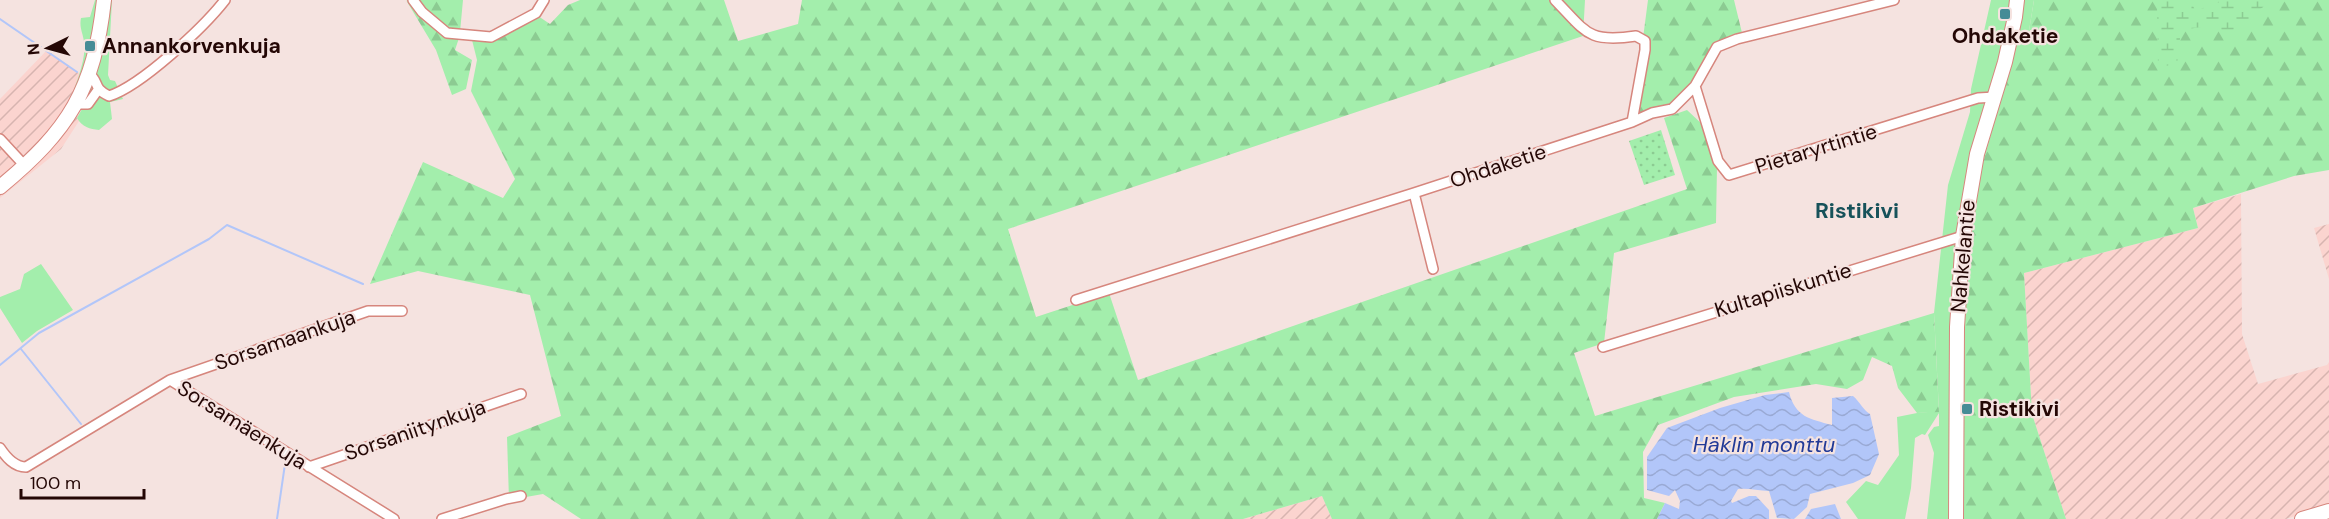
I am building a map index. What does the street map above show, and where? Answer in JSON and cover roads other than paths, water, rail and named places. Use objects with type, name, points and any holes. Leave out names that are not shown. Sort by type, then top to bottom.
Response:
[{"type":"main road","points":[[0,187],[52,139],[76,104],[89,74],[104,0]]},
{"type":"main road","name":"Nahkelantie","points":[[1956,519],[1957,327],[1963,236],[1977,154],[2016,17],[2017,0]]},
{"type":"main road","points":[[2302,519],[2329,511]]},
{"type":"street","points":[[89,74],[93,77],[98,90],[109,96],[121,92],[208,21],[225,0]]},
{"type":"street","points":[[412,0],[422,12],[447,33],[491,37],[536,13],[544,0]]},
{"type":"street","points":[[1555,0],[1588,34],[1609,40],[1636,36],[1645,41],[1632,122]]},
{"type":"street","name":"Ohdaketie","points":[[1076,300],[1414,194],[1672,108],[1695,86],[1717,47],[1737,39],[1894,0]]},
{"type":"street","name":"Pietaryrtintie","points":[[1695,86],[1718,161],[1729,175],[1971,100],[1995,97]]},
{"type":"street","points":[[76,104],[88,104],[98,90]]},
{"type":"street","points":[[0,139],[25,166]]},
{"type":"street","points":[[1414,194],[1433,269]]},
{"type":"street","name":"Kultapiiskuntie","points":[[1603,347],[1963,236]]},
{"type":"street","name":"Sorsamaankuja","points":[[170,380],[368,311],[402,311]]},
{"type":"street","name":"Sorsamäenkuja","points":[[0,448],[13,462],[26,466],[170,380],[394,519]]},
{"type":"street","name":"Sorsaniitynkuja","points":[[309,467],[521,394]]},
{"type":"street","points":[[442,519],[522,496]]},
{"type":"water","name":"Häklin monttu","points":[[1789,392],[1799,412],[1810,419],[1832,425],[1832,398],[1853,396],[1855,398],[1870,414],[1879,454],[1870,475],[1853,483],[1810,494],[1807,507],[1794,519],[1777,518],[1769,491],[1738,489],[1732,503],[1749,496],[1756,496],[1769,510],[1769,519],[1657,519],[1665,503],[1679,509],[1680,501],[1675,490],[1669,496],[1647,490],[1647,457],[1667,428],[1720,408],[1765,395]]},
{"type":"water","name":"Häklin monttu","points":[[1835,504],[1841,519],[1805,519],[1811,509]]},
{"type":"waterway","points":[[0,19],[77,72]]},
{"type":"waterway","points":[[0,365],[39,333],[209,239],[227,225],[363,284]]},
{"type":"waterway","points":[[21,349],[81,424]]},
{"type":"waterway","points":[[277,519],[285,464]]},
{"type":"place","name":"Ohdaketie","points":[[2005,14]]},
{"type":"place","name":"Annankorvenkuja","points":[[90,46]]},
{"type":"place","name":"Ristikivi","points":[[1967,409]]},
{"type":"district","name":"Ristikivi","points":[[1857,210]]}]
